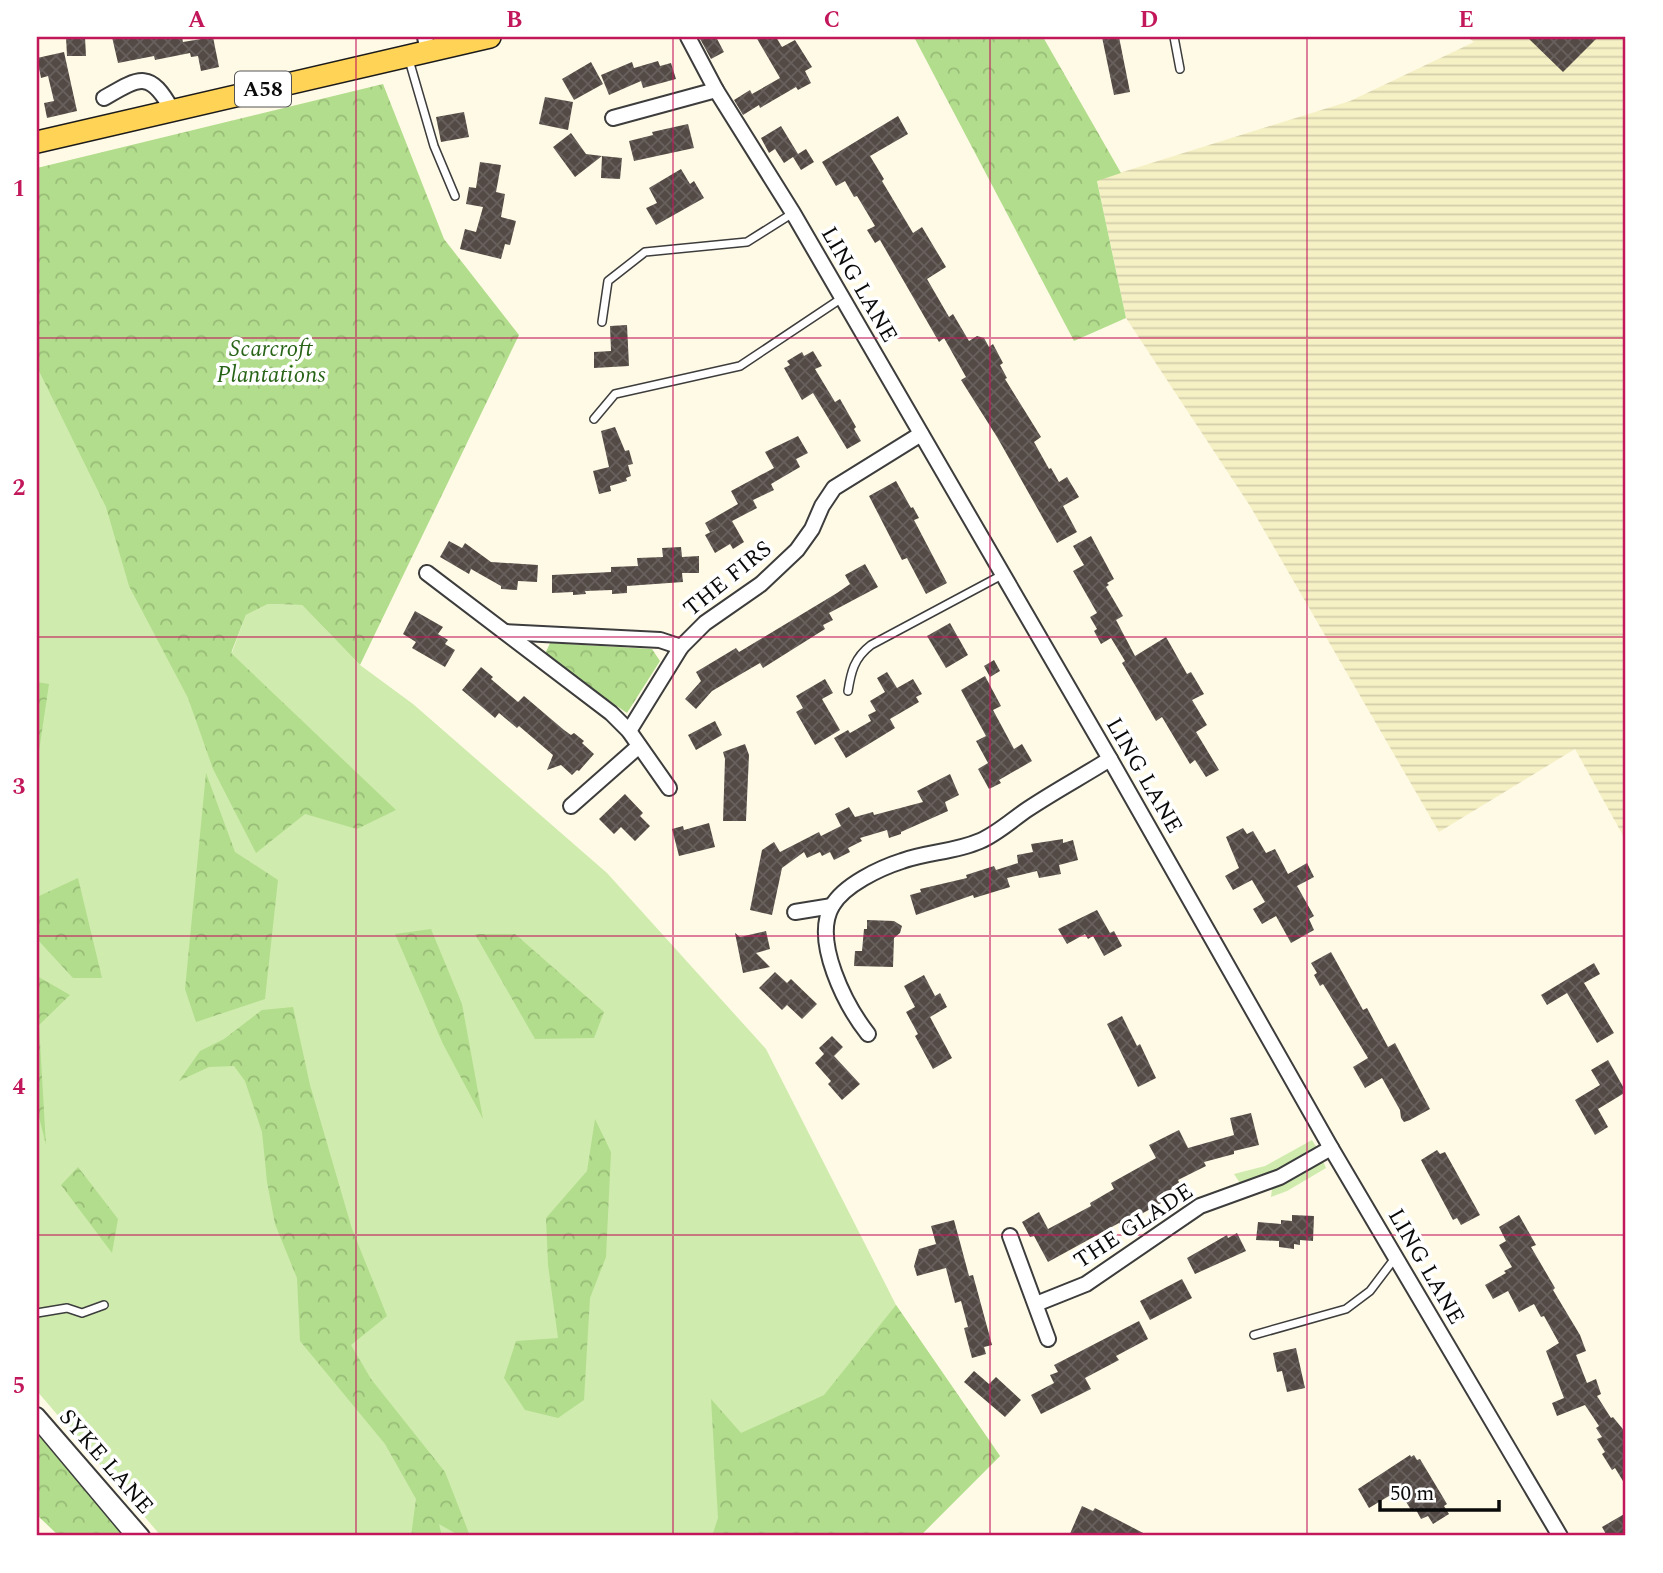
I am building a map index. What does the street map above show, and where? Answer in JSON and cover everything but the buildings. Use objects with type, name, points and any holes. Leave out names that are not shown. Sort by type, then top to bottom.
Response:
[{"type":"main road","name":"A58","points":[[37,142],[420,48],[490,37]]},
{"type":"street","name":"LING LANE","points":[[688,37],[716,90],[793,213],[922,434],[1331,1148],[1560,1536]]},
{"type":"street","points":[[104,98],[131,82],[142,80],[161,91],[172,110]]},
{"type":"street","points":[[613,118],[716,90]]},
{"type":"street","name":"THE FIRS","points":[[629,732],[681,647],[705,623],[761,584],[788,559],[812,529],[827,496],[834,488],[922,434]]},
{"type":"street","points":[[427,573],[611,713],[629,732],[669,788]]},
{"type":"street","name":"THE FIRS","points":[[505,632],[660,640],[681,647]]},
{"type":"street","points":[[571,806],[639,746]]},
{"type":"street","points":[[868,1034],[844,997],[830,956],[826,926],[832,906],[852,886],[876,871],[904,860],[982,841],[1031,807],[1110,759]]},
{"type":"street","points":[[795,912],[832,906]]},
{"type":"street","name":"THE GLADE","points":[[1036,1304],[1086,1284],[1200,1206],[1280,1177],[1331,1148]]},
{"type":"street","points":[[1010,1237],[1048,1339]]},
{"type":"street","name":"SYKE LANE","points":[[37,1415],[142,1536]]},
{"type":"lane","points":[[1174,37],[1180,69]]},
{"type":"lane","points":[[420,48],[434,146],[455,196]]},
{"type":"lane","points":[[601,322],[608,281],[645,252],[747,242],[793,213]]},
{"type":"lane","points":[[594,419],[615,394],[740,366],[842,298]]},
{"type":"lane","points":[[848,691],[851,670],[870,645],[1003,574]]},
{"type":"lane","points":[[1254,1335],[1346,1309],[1360,1301],[1380,1281],[1396,1258]]},
{"type":"lane","points":[[37,1313],[66,1308],[82,1313],[104,1305]]},
{"type":"lane","points":[[37,1426],[129,1536]]},
{"type":"shaded area","points":[[1467,37],[1626,37],[1626,841],[1575,749],[1439,832],[1250,506],[1126,318],[1097,180],[1350,101],[1474,42]]},
{"type":"green space","points":[[914,37],[1043,37],[1121,173],[1097,181],[1126,318],[1074,341]]},
{"type":"green space","name":"Scarcroft Plantations","points":[[383,84],[444,239],[519,335],[360,665],[302,605],[268,604],[246,615],[231,653],[396,810],[357,829],[305,814],[256,853],[213,769],[188,698],[129,586],[106,507],[37,367],[37,168]]},
{"type":"green space","points":[[37,292],[232,652],[246,615],[268,604],[302,605],[360,665],[413,704],[607,873],[766,1049],[896,1305],[1000,1456],[920,1536],[161,1536],[37,1391]]},
{"type":"green space","points":[[550,643],[652,649],[660,661],[627,713],[544,656]]},
{"type":"green space","points":[[37,682],[49,684],[39,751],[37,750]]},
{"type":"green space","points":[[206,773],[235,852],[278,880],[265,999],[196,1022],[185,989]]},
{"type":"green space","points":[[78,878],[102,978],[73,978],[37,939],[37,897]]},
{"type":"green space","points":[[431,929],[462,1004],[483,1119],[443,1044],[395,934]]},
{"type":"green space","points":[[475,934],[515,934],[604,1012],[594,1038],[535,1039]]},
{"type":"green space","points":[[37,976],[70,995],[39,1025],[46,1145],[37,1109]]},
{"type":"green space","points":[[293,1007],[310,1085],[352,1229],[387,1316],[351,1345],[371,1379],[445,1472],[470,1536],[460,1536],[439,1524],[442,1536],[411,1536],[416,1499],[385,1444],[300,1341],[297,1278],[275,1224],[262,1132],[245,1081],[234,1066],[209,1067],[179,1081],[200,1051],[224,1039],[262,1010]]},
{"type":"green space","points":[[595,1119],[611,1152],[606,1257],[590,1298],[584,1400],[558,1418],[525,1410],[504,1378],[516,1341],[558,1338],[548,1265],[546,1218],[587,1171]]},
{"type":"green space","points":[[1312,1140],[1317,1148],[1270,1174],[1240,1183],[1234,1174],[1265,1166]]},
{"type":"green space","points":[[1323,1161],[1326,1168],[1287,1191],[1271,1197],[1272,1188],[1285,1184]]},
{"type":"green space","points":[[78,1167],[118,1219],[112,1253],[61,1185]]},
{"type":"green space","points":[[896,1305],[1000,1456],[920,1536],[712,1536],[718,1518],[711,1399],[741,1433],[824,1395]]},
{"type":"green space","points":[[37,1426],[132,1536],[59,1536],[37,1515]]}]
